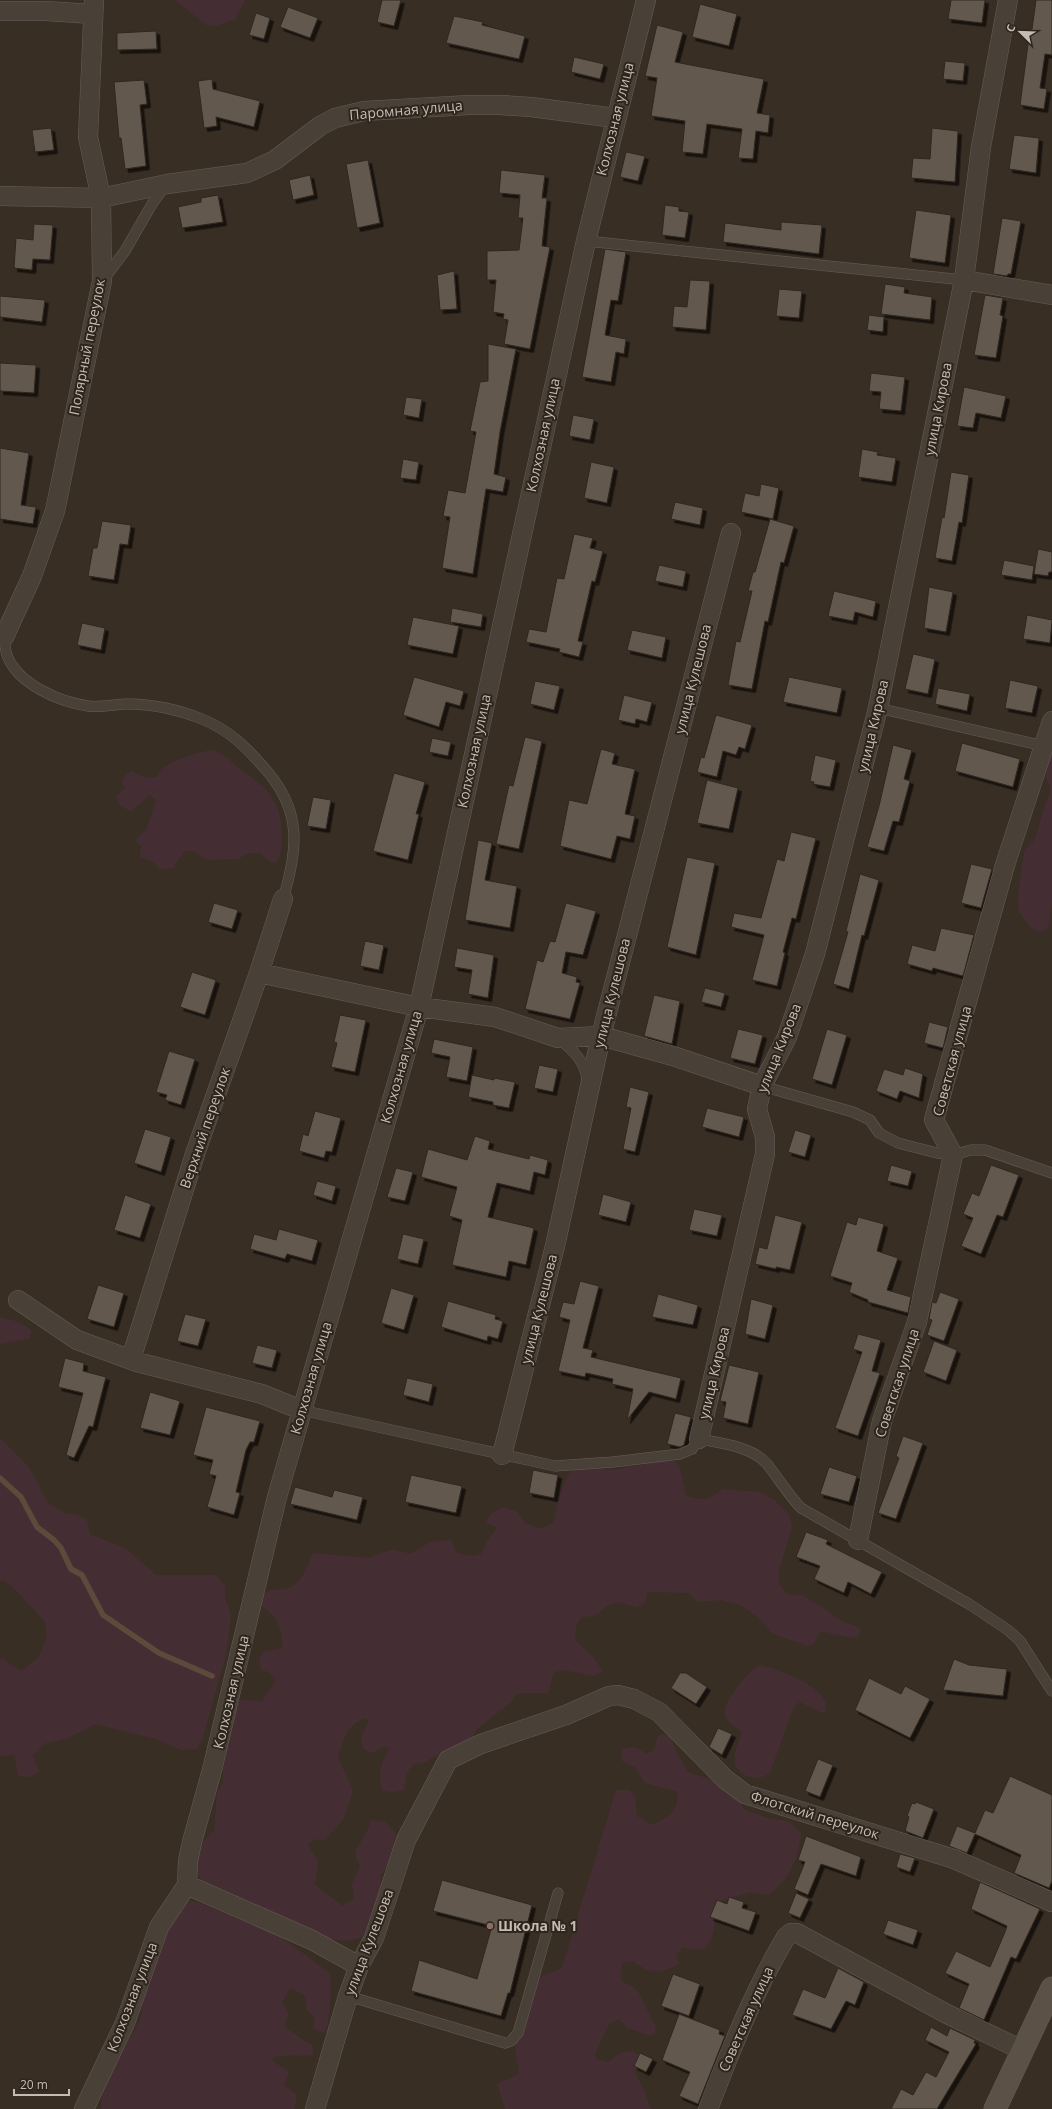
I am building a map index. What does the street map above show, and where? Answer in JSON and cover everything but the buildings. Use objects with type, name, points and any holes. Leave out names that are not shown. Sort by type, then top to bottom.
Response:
[{"type":"main road","points":[[995,2109],[1024,2051],[1052,1988]]},
{"type":"street","name":"Колхозная улица","points":[[84,2109],[125,2023],[159,1927],[187,1885],[188,1861],[192,1842],[212,1770],[277,1497],[419,1007],[586,241],[615,118],[646,0]]},
{"type":"street","name":"улица Кирова","points":[[699,1439],[765,1154],[765,1137],[757,1109],[762,1086],[787,1037],[815,954],[878,708],[964,280],[981,147],[1008,0]]},
{"type":"street","points":[[0,11],[46,11],[93,7]]},
{"type":"street","name":"Полярный переулок","points":[[4,637],[32,576],[55,511],[102,281],[102,198],[88,137],[93,7]]},
{"type":"street","name":"Паромная улица","points":[[0,196],[102,198],[167,184],[232,176],[261,168],[275,160],[320,126],[349,113],[469,105],[500,105],[531,107],[615,118]]},
{"type":"street","points":[[964,280],[1052,295]]},
{"type":"street","name":"улица Кулешова","points":[[502,1455],[555,1246],[601,1036],[731,533]]},
{"type":"street","name":"Советская улица","points":[[858,1540],[882,1420],[910,1344],[925,1292],[953,1154],[934,1120],[1005,865],[1052,721]]},
{"type":"street","name":"Верхний переулок","points":[[131,1359],[196,1151],[259,973],[283,898]]},
{"type":"street","points":[[259,973],[419,1007],[495,1017],[558,1038],[601,1036],[673,1056],[762,1086]]},
{"type":"street","points":[[18,1300],[77,1340],[131,1359],[262,1394],[302,1410]]},
{"type":"street","name":"Флотский переулок","points":[[448,1760],[481,1744],[566,1715],[609,1696],[624,1696],[634,1699],[659,1712],[725,1779],[745,1794],[954,1859],[1052,1902]]},
{"type":"street","name":"улица Кулешова","points":[[315,2109],[348,1996],[359,1966],[374,1938],[406,1840],[448,1760]]},
{"type":"street","points":[[187,1885],[312,1940],[359,1966]]},
{"type":"street","name":"Советская улица","points":[[708,2109],[740,2026],[765,1973],[786,1937],[791,1933],[797,1934],[947,2014],[1024,2051]]},
{"type":"lane","points":[[102,281],[125,251],[152,204],[167,184]]},
{"type":"lane","points":[[586,241],[964,280]]},
{"type":"lane","points":[[4,637],[7,655],[18,672],[47,695],[90,706],[128,704],[165,708],[201,718],[229,732],[248,750],[280,786],[294,823],[294,850],[283,898]]},
{"type":"lane","points":[[878,708],[1044,746]]},
{"type":"lane","points":[[558,1038],[572,1050],[583,1064],[589,1090]]},
{"type":"lane","points":[[762,1086],[853,1112],[870,1120],[879,1133],[898,1143],[937,1153],[953,1154],[971,1150],[985,1150],[1052,1173]]},
{"type":"lane","points":[[302,1410],[555,1466],[613,1462],[680,1454],[692,1449],[699,1439],[723,1443],[755,1454],[767,1463],[786,1492],[801,1508],[969,1604],[1008,1630],[1020,1641],[1052,1691]]},
{"type":"lane","points":[[348,1996],[505,2042],[511,2041],[518,2033],[558,1893]]},
{"type":"shaded area","points":[[175,0],[245,0],[235,19],[216,26],[206,25]]},
{"type":"shaded area","points":[[211,750],[223,755],[258,783],[271,796],[276,804],[281,824],[282,844],[279,857],[275,863],[269,861],[260,853],[249,853],[238,859],[206,860],[194,851],[185,851],[173,868],[160,869],[153,862],[140,857],[141,846],[135,841],[147,828],[156,800],[150,795],[131,811],[120,806],[116,797],[125,788],[122,782],[125,775],[131,771],[146,778],[157,777],[161,771],[173,762],[188,756]]},
{"type":"shaded area","points":[[1052,751],[1052,904],[1048,928],[1040,932],[1031,928],[1019,912],[1018,896],[1024,852],[1035,839],[1051,787],[1045,775]]},
{"type":"shaded area","points":[[0,1317],[15,1321],[32,1330],[29,1339],[0,1344]]},
{"type":"shaded area","points":[[0,1438],[29,1467],[48,1503],[64,1513],[77,1515],[87,1520],[90,1534],[125,1548],[156,1575],[216,1575],[225,1586],[225,1598],[231,1616],[226,1654],[203,1737],[197,1749],[181,1750],[156,1739],[96,1724],[65,1739],[46,1743],[33,1755],[39,1772],[29,1777],[18,1776],[14,1755],[0,1756],[0,1660],[3,1659],[21,1671],[39,1657],[47,1637],[45,1622],[14,1588],[3,1580],[0,1582]]},
{"type":"shaded area","points":[[672,1459],[679,1465],[686,1496],[697,1499],[706,1499],[723,1489],[759,1492],[774,1500],[789,1514],[792,1526],[779,1570],[779,1584],[787,1594],[804,1596],[844,1622],[860,1628],[860,1633],[856,1637],[852,1638],[821,1631],[814,1644],[808,1646],[773,1634],[757,1616],[738,1604],[721,1600],[698,1602],[689,1593],[647,1592],[645,1603],[636,1607],[618,1602],[608,1605],[595,1616],[581,1617],[576,1627],[575,1640],[593,1657],[603,1671],[594,1676],[564,1670],[554,1672],[548,1693],[518,1693],[510,1703],[477,1729],[471,1740],[440,1753],[425,1762],[414,1764],[407,1772],[404,1790],[393,1792],[382,1790],[380,1773],[389,1749],[384,1746],[372,1753],[364,1749],[361,1738],[369,1720],[365,1718],[349,1729],[338,1758],[353,1790],[344,1819],[323,1841],[313,1839],[308,1845],[318,1862],[315,1885],[343,1906],[354,1898],[352,1885],[360,1866],[356,1856],[356,1849],[367,1832],[371,1820],[385,1822],[396,1833],[392,1859],[381,1875],[380,1889],[367,1931],[360,1938],[344,1941],[319,1937],[203,1882],[194,1868],[201,1844],[214,1830],[217,1792],[223,1783],[223,1760],[236,1704],[243,1700],[262,1701],[276,1680],[269,1672],[261,1670],[259,1660],[263,1652],[283,1648],[278,1623],[272,1614],[260,1605],[261,1595],[271,1590],[291,1587],[300,1580],[306,1570],[312,1553],[368,1558],[393,1549],[411,1554],[430,1542],[451,1540],[456,1553],[472,1556],[481,1554],[488,1539],[497,1528],[486,1522],[492,1513],[503,1507],[517,1512],[525,1523],[541,1529],[554,1522],[559,1497],[569,1473],[576,1467],[595,1467],[612,1470]]},
{"type":"shaded area","points":[[760,1665],[778,1670],[802,1681],[822,1695],[826,1704],[825,1712],[822,1713],[800,1702],[794,1706],[771,1770],[763,1777],[752,1778],[738,1770],[735,1765],[735,1753],[742,1733],[727,1720],[725,1712],[736,1688],[755,1668]]},
{"type":"shaded area","points":[[664,1734],[671,1737],[674,1747],[688,1772],[721,1783],[736,1790],[743,1809],[771,1819],[789,1821],[801,1833],[798,1851],[792,1868],[782,1883],[768,1895],[750,1892],[717,1902],[714,1929],[710,1942],[706,1947],[700,1950],[683,1948],[676,1954],[679,1964],[661,1971],[655,1971],[645,1969],[634,1961],[623,1962],[621,1980],[633,1986],[639,1993],[656,2027],[655,2033],[650,2036],[628,2028],[619,2019],[609,2024],[595,2053],[597,2059],[608,2062],[622,2052],[633,2051],[638,2055],[635,2073],[643,2087],[651,2109],[505,2109],[497,2084],[519,2074],[514,2041],[533,1981],[562,1968],[616,1790],[630,1790],[635,1798],[637,1816],[651,1825],[664,1819],[674,1810],[678,1792],[645,1783],[635,1767],[622,1761],[621,1750],[634,1748],[640,1749],[646,1754],[654,1750],[658,1736]]},
{"type":"shaded area","points":[[179,1899],[198,1902],[279,1936],[330,1973],[330,2003],[325,2033],[313,2029],[315,2018],[307,2010],[305,1995],[290,1988],[282,2003],[289,2014],[284,2027],[313,2046],[313,2055],[280,2056],[270,2059],[289,2072],[284,2085],[297,2095],[294,2109],[101,2109],[102,2097],[110,2073],[140,2020],[147,1977]]},
{"type":"waterway","points":[[0,1478],[21,1497],[37,1527],[54,1540],[61,1548],[71,1569],[82,1575],[103,1615],[159,1653],[212,1676]]},
{"type":"place","name":"Школа № 1","points":[[490,1926]]}]
